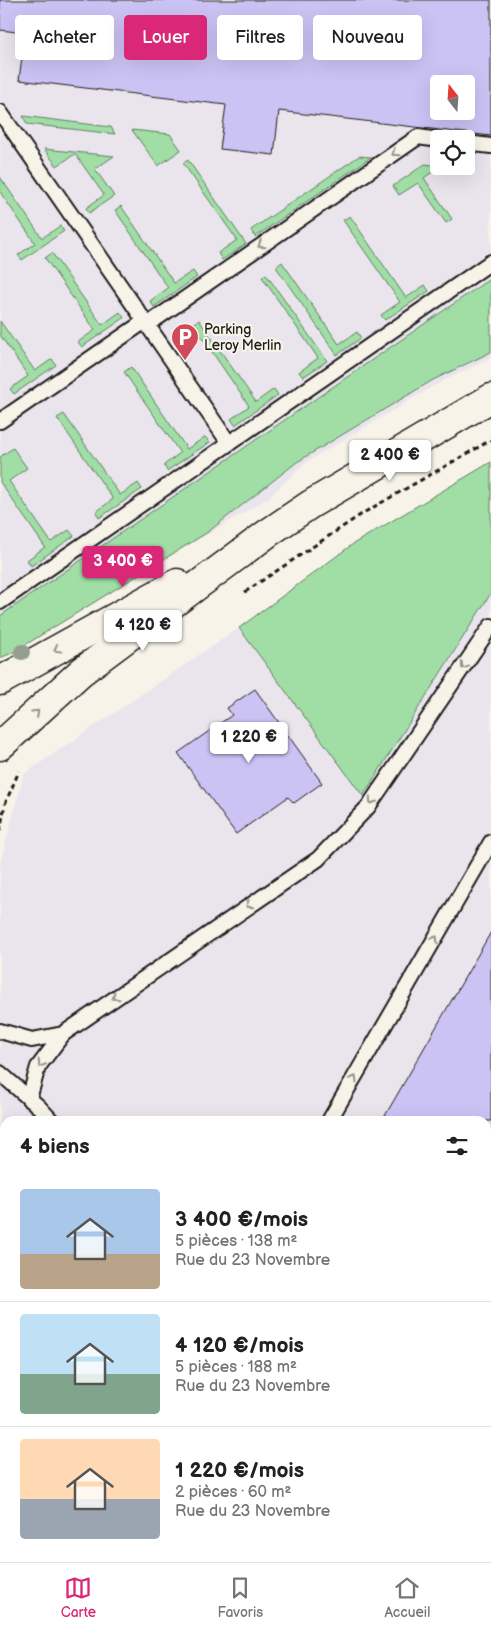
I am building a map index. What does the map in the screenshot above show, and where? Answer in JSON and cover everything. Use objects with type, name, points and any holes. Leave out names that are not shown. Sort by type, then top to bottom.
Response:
[{"type":"main road","points":[[0,746],[81,672],[268,533],[310,504],[491,398]]},
{"type":"main road","points":[[0,681],[268,533]]},
{"type":"lane","points":[[0,112],[229,443]]},
{"type":"lane","points":[[0,421],[418,138],[430,139]]},
{"type":"lane","points":[[475,144],[491,146]]},
{"type":"lane","points":[[0,602],[491,262]]},
{"type":"lane","points":[[29,1099],[38,1068],[63,1034],[318,858],[368,807],[491,626]]},
{"type":"lane","points":[[332,1116],[491,842]]},
{"type":"lane","points":[[0,1031],[32,1040],[63,1034]]},
{"type":"lane","points":[[0,1074],[47,1116]]},
{"type":"path","points":[[242,594],[365,512],[491,440]]},
{"type":"path","points":[[0,831],[5,804],[20,769]]},
{"type":"shaded area","name":"Parking Leroy Merlin","points":[[0,0],[491,0],[491,358],[437,384],[305,463],[267,499],[0,657]]},
{"type":"shaded area","points":[[491,593],[491,1116],[0,1116],[0,863],[24,774],[239,628],[363,796]]},
{"type":"green space","points":[[23,116],[111,127],[115,134],[27,124]]},
{"type":"green space","points":[[132,130],[170,134],[181,150],[158,166]]},
{"type":"green space","points":[[44,149],[114,156],[95,169],[114,196],[89,213],[86,208],[104,195],[75,154],[57,166]]},
{"type":"green space","points":[[359,156],[371,157],[255,237],[251,230]]},
{"type":"green space","points":[[188,160],[246,244],[222,260],[218,253],[237,240],[183,163]]},
{"type":"green space","points":[[425,164],[430,165],[430,174],[424,178],[452,219],[446,223],[418,183],[399,195],[393,186]]},
{"type":"green space","points":[[0,177],[42,238],[60,226],[64,231],[22,260],[18,255],[35,243],[0,192]]},
{"type":"green space","points":[[121,206],[174,283],[193,271],[197,277],[154,307],[150,301],[168,288],[115,210]]},
{"type":"green space","points":[[350,216],[406,298],[425,285],[429,291],[385,320],[381,315],[400,302],[343,220]]},
{"type":"green space","points":[[52,253],[102,325],[120,312],[124,318],[82,347],[78,342],[95,330],[45,258]]},
{"type":"green space","points":[[282,262],[339,344],[357,332],[361,338],[337,355],[276,267]]},
{"type":"green space","points":[[266,274],[327,361],[303,377],[299,372],[318,358],[262,277]]},
{"type":"green space","points":[[491,278],[491,352],[433,380],[297,462],[208,532],[12,653],[0,658],[0,616]]},
{"type":"green space","points":[[199,320],[256,402],[274,389],[278,395],[235,425],[231,419],[249,406],[193,324]]},
{"type":"green space","points":[[0,321],[35,371],[52,359],[56,365],[14,394],[10,389],[28,376],[0,335]]},
{"type":"green space","points":[[131,367],[187,449],[205,437],[210,442],[167,471],[164,465],[180,453],[124,372]]},
{"type":"green space","points":[[64,414],[120,495],[138,483],[142,489],[99,518],[96,512],[113,499],[57,418]]},
{"type":"green space","points":[[13,448],[27,468],[9,481],[51,542],[69,530],[74,536],[31,566],[27,560],[45,547],[0,482],[0,457]]},
{"type":"green space","points":[[491,462],[491,593],[363,796],[239,628],[353,544]]},
{"type":"building","points":[[0,0],[491,0],[491,136],[475,134],[475,130],[440,130],[279,111],[274,155],[220,149],[226,105],[19,80],[22,60],[114,60],[114,15],[15,15],[15,32],[0,30]]},
{"type":"building","points":[[255,689],[322,783],[294,803],[288,797],[236,834],[178,753],[232,715],[227,708]]},
{"type":"building","points":[[491,932],[491,1116],[385,1116]]},
{"type":"place","name":"Parking Leroy Merlin","points":[[185,361]]}]
